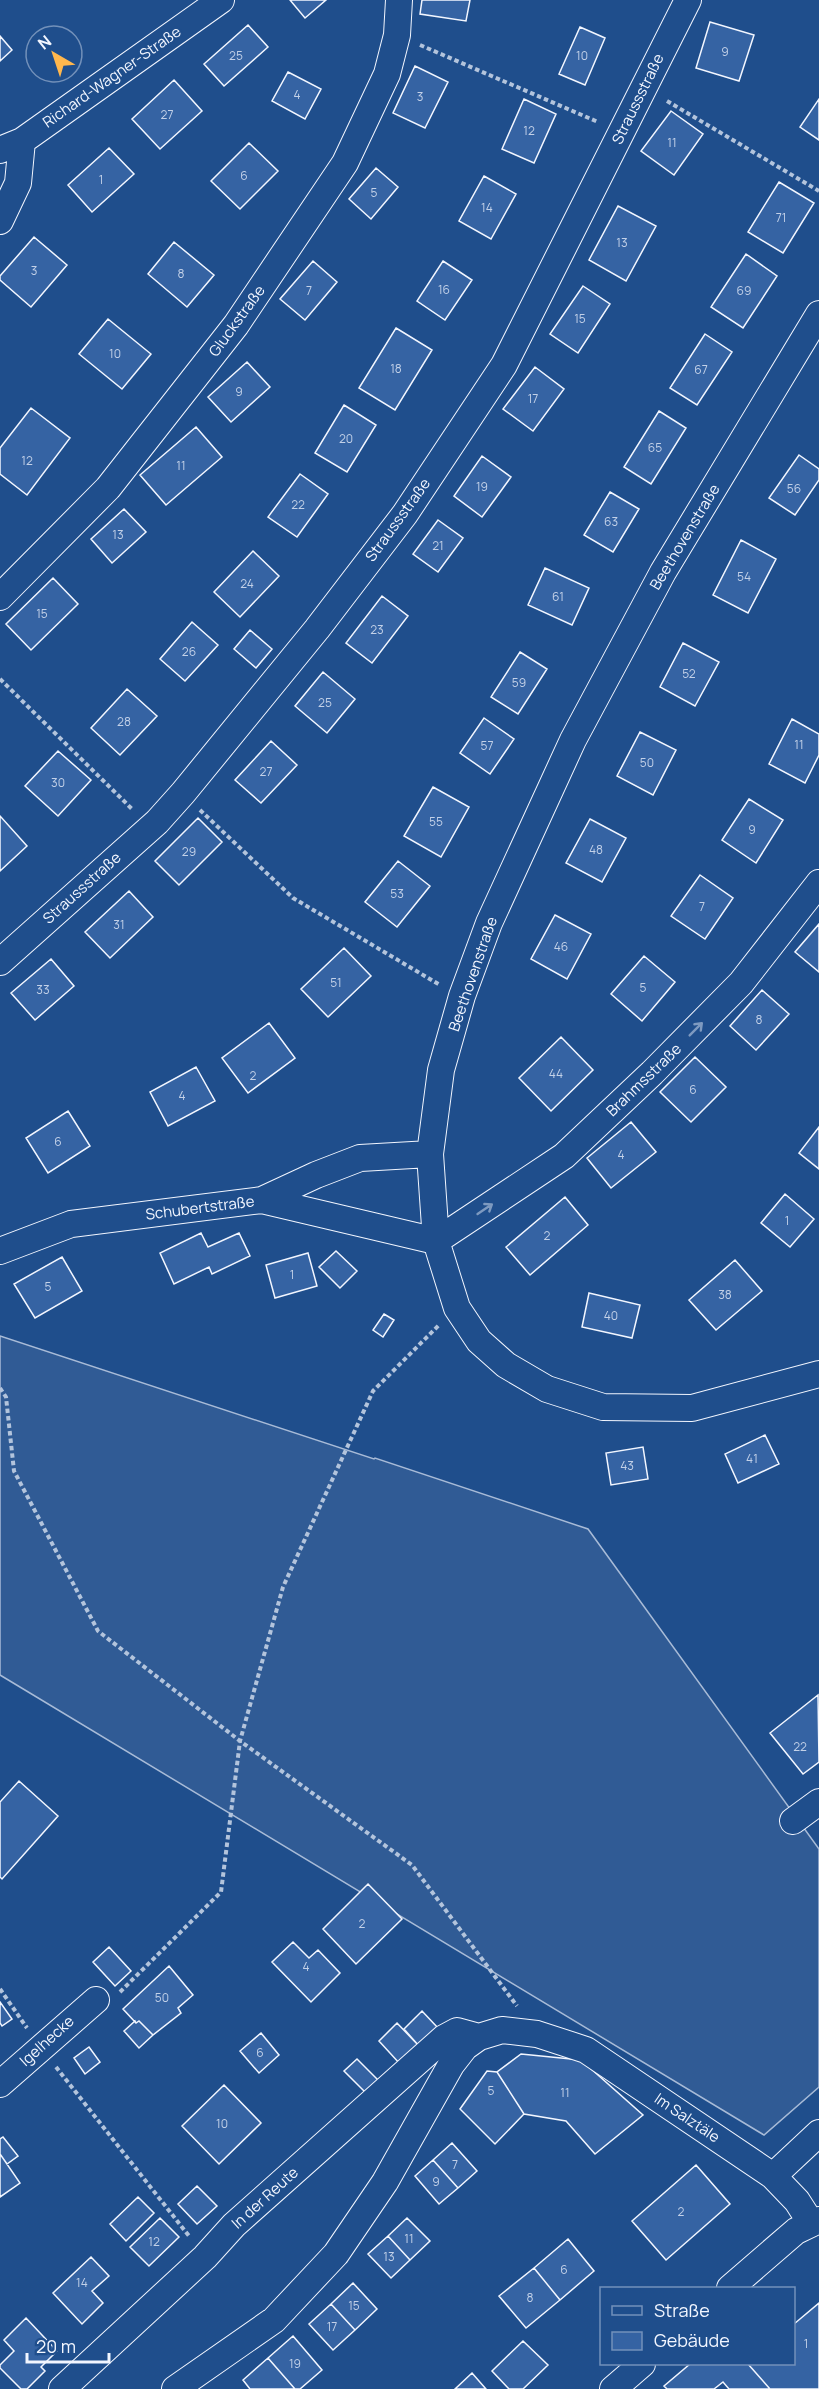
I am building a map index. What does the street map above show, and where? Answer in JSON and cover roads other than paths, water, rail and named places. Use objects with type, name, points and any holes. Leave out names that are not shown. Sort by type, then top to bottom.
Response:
[{"type":"street","name":"Richard-Wagner-Straße","points":[[11,145],[221,0]]},
{"type":"street","name":"Gluckstraße","points":[[0,597],[108,488],[236,325],[345,163],[387,74],[397,35],[399,0]]},
{"type":"street","name":"Straussstraße","points":[[0,962],[157,822],[317,629],[405,514],[504,365],[688,0]]},
{"type":"street","points":[[0,221],[18,183],[11,145]]},
{"type":"street","name":"Beethovenstraße","points":[[819,314],[663,572],[573,740],[489,923],[462,996],[441,1070],[430,1154],[436,1241],[457,1308],[479,1341],[507,1365],[547,1389],[603,1407],[692,1408],[819,1374]]},
{"type":"street","name":"Brahmsstraße","points":[[436,1241],[564,1156],[652,1073],[741,983],[819,884]]},
{"type":"street","points":[[262,1200],[360,1158],[430,1154]]},
{"type":"street","name":"Schubertstraße","points":[[0,1251],[71,1224],[262,1200],[436,1241]]},
{"type":"street","points":[[793,1821],[819,1802]]},
{"type":"street","name":"Igelhecke","points":[[0,2084],[96,2000]]},
{"type":"street","name":"In der Reute","points":[[62,2389],[205,2257],[234,2225],[444,2038],[457,2031],[479,2037],[502,2030],[537,2034]]},
{"type":"street","name":"Im Salztäle","points":[[537,2034],[586,2050],[773,2176],[815,2222]]},
{"type":"street","points":[[175,2389],[274,2320],[336,2254],[385,2182],[451,2065],[465,2047],[479,2037]]},
{"type":"street","points":[[773,2176],[819,2133]]},
{"type":"street","points":[[732,2287],[796,2231],[815,2222]]},
{"type":"street","points":[[613,2389],[641,2365]]}]
